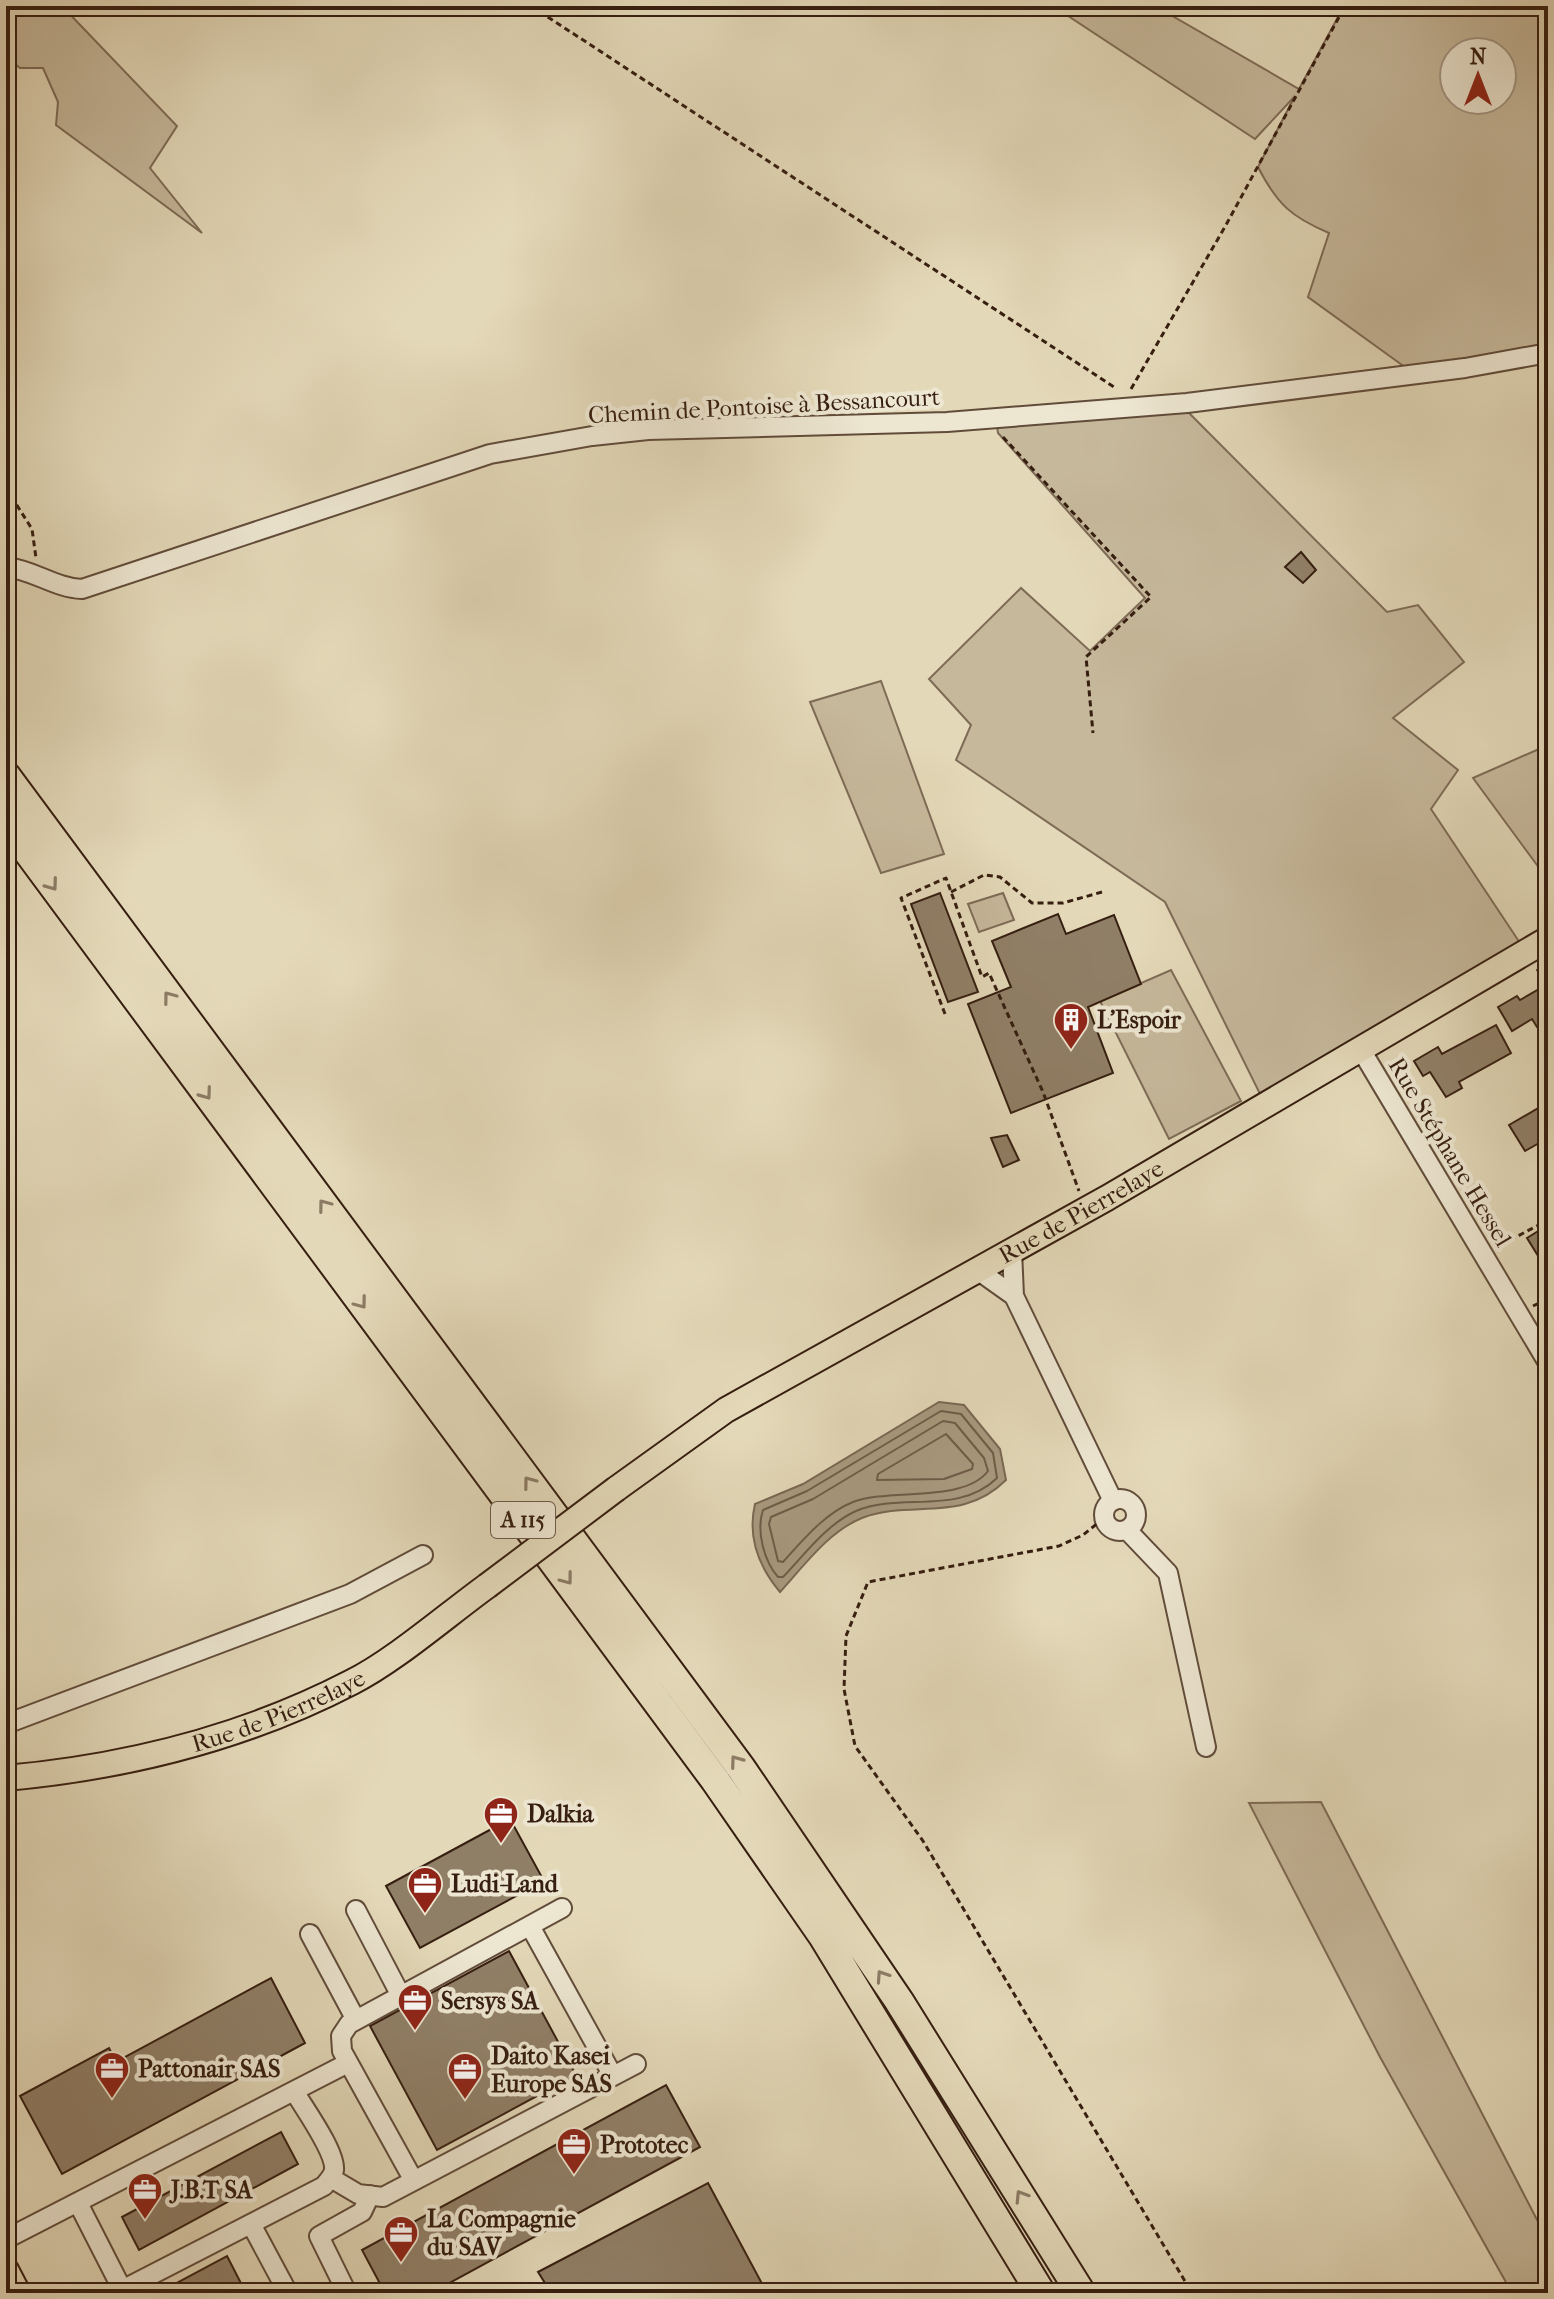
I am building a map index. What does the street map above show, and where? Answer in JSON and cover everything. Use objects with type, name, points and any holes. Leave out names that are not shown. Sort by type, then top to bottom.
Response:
[{"type":"highway","name":"A 115","points":[[6,776],[741,1768],[899,2001],[1081,2293]]},
{"type":"highway","name":"A 115","points":[[6,822],[715,1780],[823,1936],[1041,2293]]},
{"type":"highway","points":[[1009,2239],[1012,2262],[1027,2293]]},
{"type":"highway","points":[[1063,2262],[1099,2293]]},
{"type":"main road","name":"Rue de Pierrelaye","points":[[6,1778],[193,1746],[260,1723],[355,1681],[726,1410],[1086,1210],[1360,1048],[1546,944]]},
{"type":"main road","name":"Rue de Pierrelaye","points":[[6,1785],[43,1774]]},
{"type":"main road","points":[[6,2270],[18,2293]]},
{"type":"street","name":"Chemin de Pontoise à Bessancourt","points":[[6,567],[35,573],[69,589],[82,589],[490,454],[578,438],[648,430],[987,420],[1187,403],[1465,368],[1548,353]]},
{"type":"street","name":"Rue Stéphane Hessel","points":[[1360,1048],[1548,1363]]},
{"type":"street","points":[[1012,1250],[1014,1296],[1108,1510],[1108,1526],[1116,1531],[1127,1530],[1136,1518],[1132,1504],[1108,1510]]},
{"type":"street","points":[[976,1269],[1014,1296]]},
{"type":"street","points":[[1127,1530],[1168,1573],[1206,1747]]},
{"type":"street","points":[[6,1724],[350,1594],[423,1555]]},
{"type":"street","points":[[414,2181],[348,2063],[342,2051],[341,2036],[356,2020],[562,1908]]},
{"type":"street","points":[[356,1910],[401,1996]]},
{"type":"street","points":[[530,1926],[613,2076]]},
{"type":"street","points":[[310,1934],[356,2020]]},
{"type":"street","points":[[6,2239],[348,2063]]},
{"type":"street","points":[[331,2178],[358,2194],[383,2197],[636,2064]]},
{"type":"street","points":[[78,2203],[123,2291],[324,2186],[331,2178],[334,2169],[330,2154],[294,2091]]},
{"type":"street","points":[[347,2293],[319,2236],[362,2212],[370,2195]]},
{"type":"street","points":[[251,2224],[288,2293]]},
{"type":"path","points":[[531,6],[1127,396],[1226,225],[1345,6]]},
{"type":"path","points":[[987,420],[1151,597],[1086,657],[1093,733]]},
{"type":"path","points":[[6,488],[32,529],[37,551],[35,573]]},
{"type":"path","points":[[951,892],[984,875],[1000,877],[1032,903],[1063,903],[1102,892]]},
{"type":"path","points":[[945,1014],[901,898],[946,878],[982,977],[989,973],[1043,1092],[1086,1210]]},
{"type":"path","points":[[1542,1200],[1548,1209]]},
{"type":"path","points":[[1484,1255],[1548,1220]]},
{"type":"path","points":[[1527,1309],[1548,1299]]},
{"type":"path","points":[[1543,1390],[1548,1387]]},
{"type":"path","points":[[1108,1510],[1083,1535],[1059,1546],[868,1582],[846,1636],[844,1689],[855,1746],[923,1841],[1192,2293]]},
{"type":"shaded area","points":[[6,6],[62,6],[177,126],[150,168],[202,233],[56,125],[58,102],[43,68],[20,68],[6,57]]},
{"type":"shaded area","points":[[1053,6],[1155,6],[1299,89],[1344,6],[1548,6],[1548,351],[1402,371],[1402,365],[1308,297],[1329,233],[1286,208],[1258,167],[1295,96],[1255,139]]},
{"type":"shaded area","points":[[1187,396],[1190,414],[1387,612],[1418,605],[1464,662],[1393,718],[1458,770],[1431,809],[1526,952],[1260,1094],[1165,902],[956,760],[971,725],[929,679],[1021,588],[1090,651],[1145,598],[998,433],[995,413]]},
{"type":"shaded area","points":[[881,681],[944,854],[881,873],[810,702]]},
{"type":"shaded area","points":[[1548,745],[1548,880],[1473,778]]},
{"type":"shaded area","points":[[1003,893],[1014,920],[979,932],[968,904]]},
{"type":"shaded area","points":[[1171,970],[1241,1101],[1169,1139],[1100,1001]]},
{"type":"shaded area","points":[[1321,1802],[1548,2241],[1548,2293],[1512,2293],[1380,2057],[1249,1803]]},
{"type":"water","points":[[939,1402],[964,1405],[1000,1449],[1006,1480],[972,1502],[899,1510],[862,1518],[838,1532],[817,1550],[780,1592],[766,1572],[757,1551],[753,1529],[755,1504],[803,1484]]},
{"type":"building","points":[[1301,552],[1316,570],[1303,583],[1285,567]]},
{"type":"building","points":[[940,893],[978,992],[948,1002],[911,904]]},
{"type":"building","points":[[1058,914],[1066,934],[1114,915],[1141,984],[1088,1007],[1113,1073],[1011,1113],[968,1004],[1011,987],[992,941]]},
{"type":"building","points":[[1548,984],[1548,1021],[1537,1027],[1532,1019],[1512,1031],[1498,1007],[1517,996],[1520,1000]]},
{"type":"building","points":[[1496,1025],[1511,1053],[1459,1082],[1462,1088],[1446,1097],[1430,1072],[1423,1076],[1414,1061],[1438,1047],[1442,1054]]},
{"type":"building","points":[[1542,1106],[1548,1117],[1548,1138],[1525,1151],[1509,1125]]},
{"type":"building","points":[[1007,1135],[1019,1160],[1003,1167],[991,1138]]},
{"type":"building","points":[[1548,1225],[1548,1272],[1527,1238]]},
{"type":"building","points":[[510,1819],[544,1881],[420,1948],[386,1886]]},
{"type":"building","points":[[509,1951],[576,2075],[437,2150],[370,2026]]},
{"type":"building","points":[[271,1978],[305,2043],[62,2174],[20,2096],[109,2048],[116,2062]]},
{"type":"building","points":[[666,2085],[700,2147],[431,2293],[385,2293],[362,2250]]},
{"type":"building","points":[[281,2132],[298,2164],[139,2250],[122,2217]]},
{"type":"building","points":[[708,2183],[767,2293],[557,2293],[550,2291],[538,2272]]},
{"type":"building","points":[[227,2256],[246,2293],[158,2293]]},
{"type":"place","name":"L'Espoir","points":[[1071,1051]]},
{"type":"place","name":"Dalkia","points":[[501,1845]]},
{"type":"place","name":"Ludi-Land","points":[[425,1915]]},
{"type":"place","name":"Sersys SA","points":[[415,2032]]},
{"type":"place","name":"Pattonair SAS","points":[[112,2100]]},
{"type":"place","name":"Daito Kasei Europe SAS","points":[[465,2101]]},
{"type":"place","name":"Prototec","points":[[574,2176]]},
{"type":"place","name":"J.B.T SA","points":[[145,2221]]},
{"type":"place","name":"La Compagnie du SAV","points":[[401,2264]]}]
